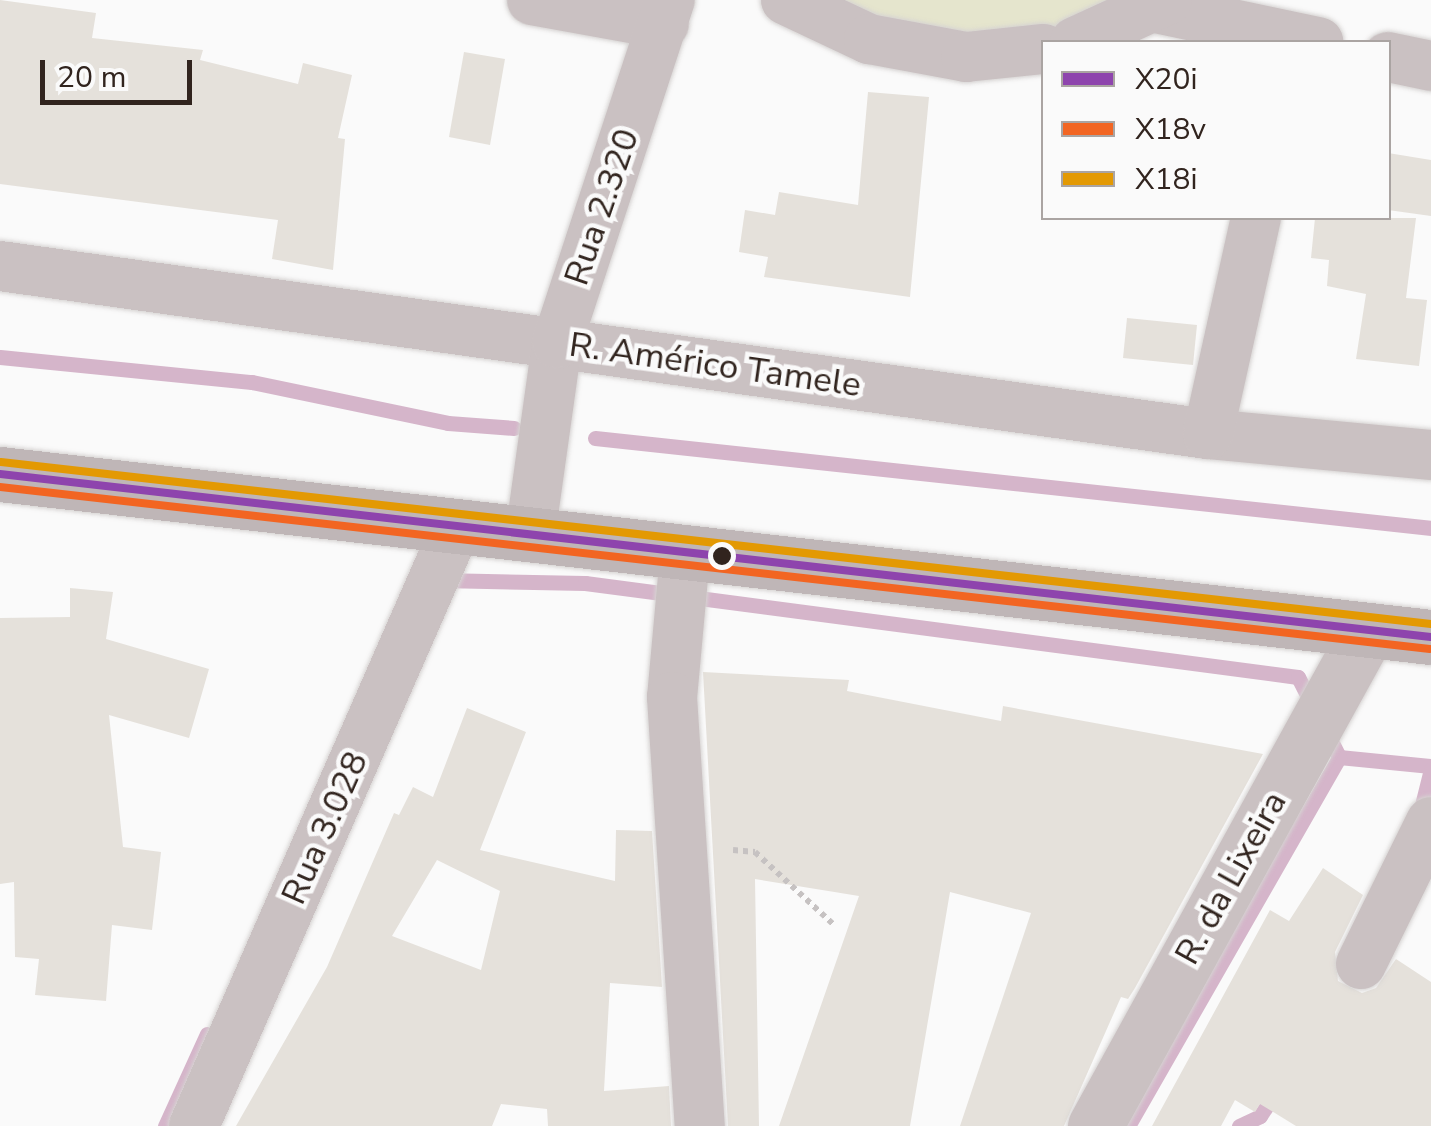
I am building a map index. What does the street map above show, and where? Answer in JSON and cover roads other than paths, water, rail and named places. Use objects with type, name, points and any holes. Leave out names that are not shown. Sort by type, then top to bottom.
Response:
[{"type":"main road","points":[[0,474],[454,530],[1431,637]]},
{"type":"street","points":[[532,0],[667,12]]},
{"type":"street","points":[[786,0],[888,43],[966,57],[1041,49]]},
{"type":"street","points":[[1079,40],[1161,4],[1295,40]]},
{"type":"street","name":"Rua 2.320","points":[[530,536],[557,343],[667,12]]},
{"type":"street","points":[[1391,58],[1431,66]]},
{"type":"street","points":[[1208,434],[1256,220]]},
{"type":"street","name":"R. Américo Tamele","points":[[0,266],[1208,434],[1431,455]]},
{"type":"street","name":"Rua 3.028","points":[[194,1126],[454,530]]},
{"type":"street","points":[[685,555],[672,697],[700,1126]]},
{"type":"street","name":"R. da Lixeira","points":[[1095,1126],[1368,630]]},
{"type":"street","points":[[1361,964],[1431,822]]},
{"type":"waterway","points":[[0,357],[252,382],[448,423],[514,428]]},
{"type":"waterway","points":[[595,438],[1431,528]]},
{"type":"waterway","points":[[440,580],[585,583],[1298,677],[1313,706]]},
{"type":"waterway","points":[[1326,731],[1339,757],[1431,766]]},
{"type":"waterway","points":[[1128,1126],[1339,757]]},
{"type":"waterway","points":[[1419,817],[1431,769]]},
{"type":"waterway","points":[[165,1126],[207,1034]]},
{"type":"waterway","points":[[1239,1126],[1260,1116],[1275,1093]]}]
